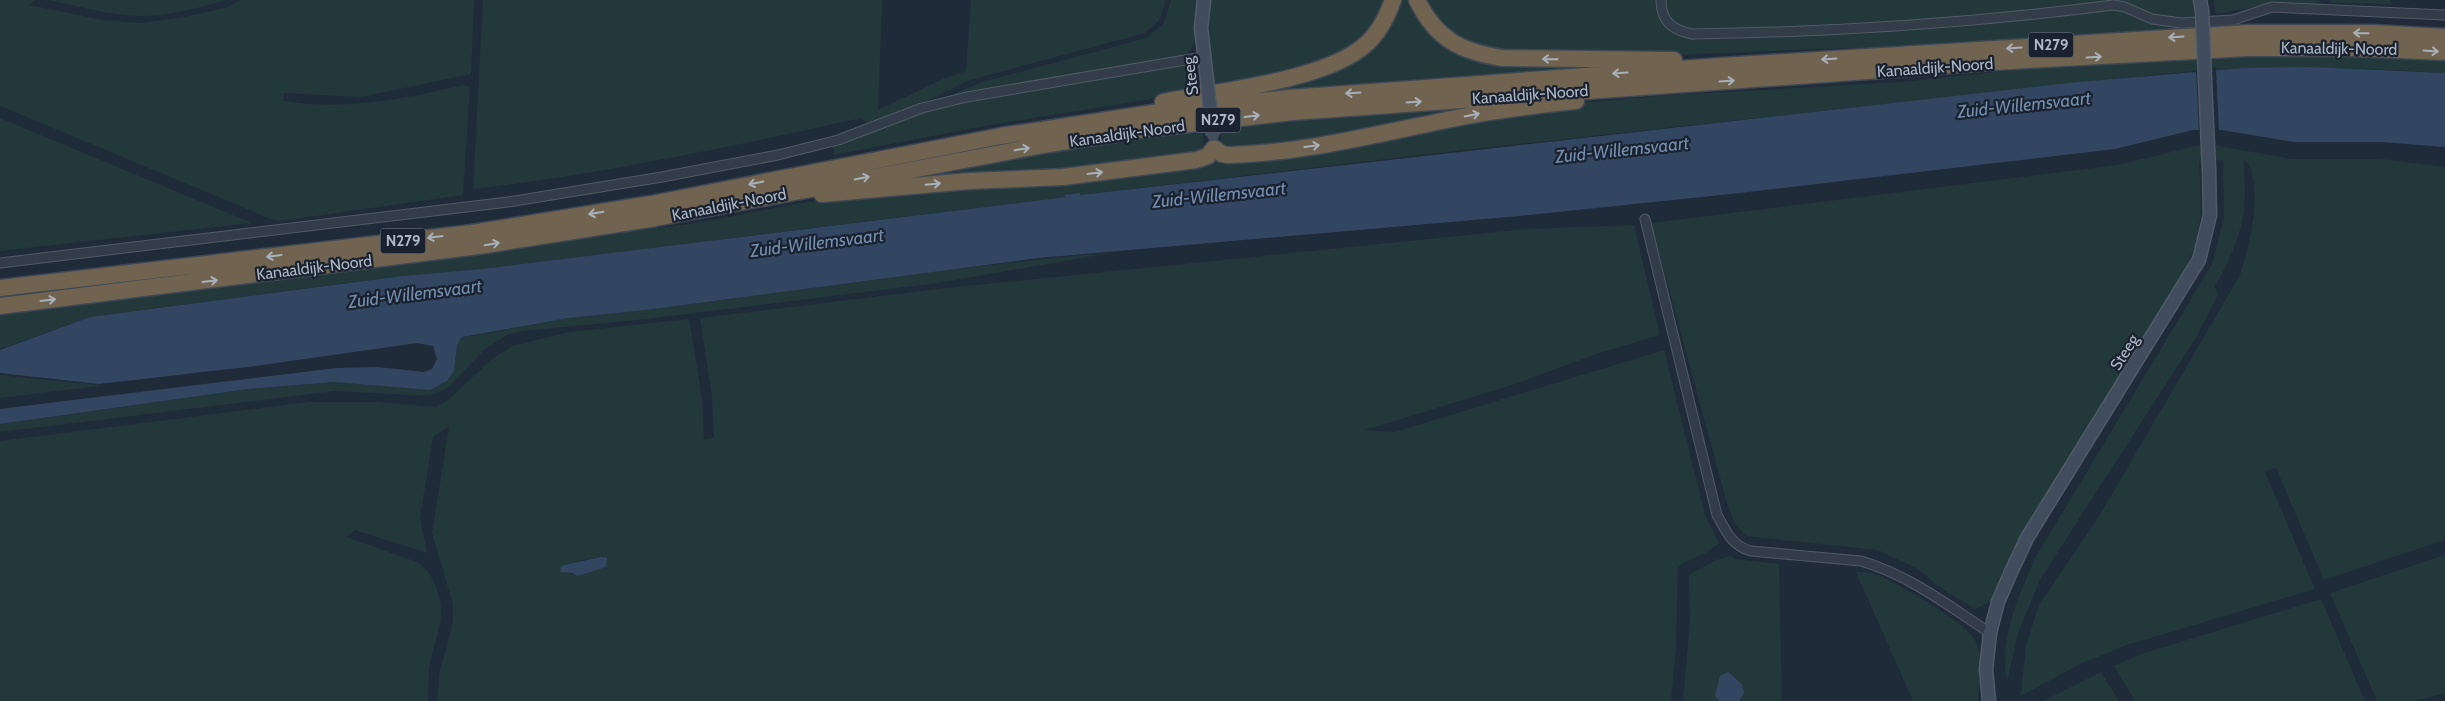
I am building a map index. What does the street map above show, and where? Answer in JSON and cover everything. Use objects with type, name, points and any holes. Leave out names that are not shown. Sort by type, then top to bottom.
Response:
[{"type":"highway","name":"N279","points":[[1082,123],[1112,112],[1243,87],[1329,66],[1366,45],[1384,22],[1393,0]]},
{"type":"highway","name":"N279","points":[[1417,0],[1433,28],[1447,39],[1479,54],[1512,58],[1688,60],[1721,66]]},
{"type":"highway","name":"Kanaaldijk-Noord","points":[[0,288],[472,233],[652,204],[920,150],[1082,123],[1289,98],[1721,66],[2248,33],[2373,33],[2445,37]]},
{"type":"highway","name":"Kanaaldijk-Noord","points":[[0,306],[479,246],[656,218],[961,159],[1164,127],[1370,105],[1993,62],[2248,48],[2353,48],[2445,52]]},
{"type":"highway","name":"N279","points":[[1213,142],[1222,154],[1228,155],[1303,147],[1399,132],[1513,108],[1627,95],[1678,84]]},
{"type":"highway","name":"N279","points":[[762,197],[839,194],[969,181],[1064,177],[1196,160],[1208,156],[1213,142]]},
{"type":"street","name":"Steeg","points":[[1204,0],[1201,28],[1213,142]]},
{"type":"street","points":[[1661,0],[1665,20],[1670,26],[1676,31],[1692,34],[1796,32],[2003,19],[2113,5],[2125,7],[2159,21],[2181,23],[2233,20],[2272,7],[2445,15]]},
{"type":"street","name":"Steeg","points":[[1989,701],[1986,669],[1990,633],[1998,602],[2027,538],[2199,260],[2210,215],[2201,5]]},
{"type":"street","points":[[0,263],[508,202],[662,177],[778,155],[838,140],[922,108],[967,97],[1203,57]]},
{"type":"street","points":[[1645,219],[1717,515],[1730,538],[1742,549],[1751,551],[1861,561],[1879,566],[1914,583],[1990,633]]},
{"type":"green space","points":[[0,0],[35,0],[29,5],[103,20],[141,23],[184,17],[225,8],[241,0],[474,0],[471,74],[361,97],[284,93],[283,101],[306,104],[351,104],[396,99],[464,85],[470,87],[463,195],[281,221],[271,219],[0,106]]},
{"type":"green space","points":[[49,0],[226,0],[174,13],[153,16],[130,16],[107,13]]},
{"type":"green space","points":[[483,0],[882,0],[878,110],[945,78],[966,71],[971,0],[1166,0],[1159,21],[1145,33],[967,81],[915,107],[871,125],[862,118],[717,149],[571,176],[473,189]]},
{"type":"green space","points":[[1171,0],[1197,0],[1195,39],[1189,52],[1183,57],[939,100],[982,82],[1146,38],[1164,23]]},
{"type":"green space","points":[[1210,0],[1389,0],[1379,23],[1339,58],[1214,88],[1214,70],[1211,67],[1207,21]]},
{"type":"green space","points":[[1397,0],[1412,0],[1452,47],[1639,65],[1425,78],[1200,99],[1341,65]]},
{"type":"green space","points":[[1420,0],[1657,0],[1665,25],[1677,34],[1852,33],[1941,28],[2110,9],[2124,11],[2153,23],[2171,27],[2172,30],[1904,48],[1844,48],[1678,55],[1514,55],[1458,41]]},
{"type":"green space","points":[[1664,0],[2194,0],[2194,19],[2160,18],[2122,2],[1966,18],[1770,29],[1693,29],[1681,27],[1673,21],[1667,12]]},
{"type":"green space","points":[[2214,0],[2319,0],[2321,4],[2282,2],[2216,14]]},
{"type":"green space","points":[[2330,0],[2390,0],[2392,4],[2331,3]]},
{"type":"green space","points":[[2310,52],[2445,59],[2445,73],[2313,68],[2181,72],[1482,148],[1080,194],[481,269],[403,276],[90,317],[0,349],[0,313],[479,255],[606,234],[690,224],[819,200],[1211,158],[1560,105],[1656,96],[1900,82],[2034,68]]},
{"type":"green space","points":[[1184,64],[1196,70],[1199,91],[985,126],[834,155],[832,145],[921,113],[962,101]]},
{"type":"green space","points":[[1536,101],[1235,151],[1220,145],[1222,144],[1219,126],[1311,116]]},
{"type":"green space","points":[[0,118],[252,223],[0,251]]},
{"type":"green space","points":[[1203,128],[1203,146],[1206,146],[1204,150],[1104,168],[958,179],[894,178],[991,159]]},
{"type":"green space","points":[[2213,145],[2292,159],[2382,159],[2445,167],[2445,540],[2324,580],[2276,468],[2265,472],[2315,589],[2127,645],[2080,664],[2021,696],[2026,645],[2039,605],[2098,518],[2240,275],[2248,248],[2255,198],[2251,169],[2244,159],[2244,210],[2233,250],[2215,286],[2218,295],[2197,336],[2041,578],[2018,633],[2007,682],[2005,666],[2008,634],[2022,588],[2035,558],[2212,264],[2224,218],[2223,160],[2199,162],[2200,221],[2194,247],[2182,277],[2018,543],[1993,600],[1975,609],[1944,590],[1916,568],[1878,550],[1746,536],[1736,525],[1728,507],[1651,223],[2118,165],[2195,146]]},
{"type":"green space","points":[[1634,225],[1660,335],[1596,354],[1515,384],[1365,430],[1395,432],[1664,350],[1705,515],[1719,543],[1707,552],[1678,566],[1676,647],[1671,701],[438,701],[439,675],[453,621],[453,605],[432,533],[449,427],[433,437],[420,518],[427,553],[355,530],[346,537],[417,562],[427,570],[437,589],[441,611],[439,630],[429,670],[428,701],[0,701],[0,441],[309,402],[378,402],[436,407],[448,400],[493,358],[512,346],[570,332],[689,319],[702,398],[704,440],[714,437],[712,397],[700,318],[938,289],[1527,229]],"holes":[[[601,557],[577,576],[567,572],[574,562]]]},
{"type":"green space","points":[[1116,252],[938,283],[646,319],[523,331],[509,334],[485,349],[448,388],[429,396],[335,391],[0,432],[0,424],[248,389],[334,382],[430,390],[447,381],[454,371],[457,345],[462,337],[570,317],[911,274]]},
{"type":"green space","points":[[0,375],[99,385],[99,386],[0,398]]},
{"type":"green space","points":[[2445,555],[2445,693],[2415,701],[2377,701],[2330,593]]},
{"type":"green space","points":[[1731,556],[1735,559],[1779,564],[1782,701],[1739,701],[1741,700],[1715,696],[1719,701],[1683,701],[1690,621],[1689,575],[1716,560]]},
{"type":"green space","points":[[1856,572],[1871,573],[1895,583],[1928,602],[1969,632],[1975,640],[1980,655],[1981,670],[1978,701],[1913,701]]},
{"type":"green space","points":[[2321,599],[2365,701],[2135,701],[2114,666],[2138,655]]},
{"type":"green space","points":[[2101,672],[2119,701],[2043,701]]},
{"type":"water","name":"Zuid-Willemsvaart","points":[[2310,67],[2445,73],[2445,147],[2382,142],[2294,142],[2215,129],[2193,130],[2115,149],[1740,193],[1519,216],[1038,258],[645,310],[568,318],[462,337],[457,345],[454,371],[447,381],[430,390],[334,382],[248,389],[0,424],[0,409],[337,368],[378,367],[424,372],[432,369],[437,359],[433,346],[417,343],[255,366],[99,384],[0,373],[0,350],[90,317],[403,276],[481,269],[1066,197],[1064,195],[1080,193],[1080,195],[2078,82],[2244,68]]},
{"type":"water","points":[[601,557],[607,558],[606,567],[577,576],[573,573],[561,572],[560,568],[564,565]]},
{"type":"water","points":[[1728,672],[1742,684],[1744,693],[1739,701],[1719,701],[1715,696],[1720,676]]},
{"type":"pier","points":[[2216,67],[2219,132],[2199,132],[2196,69]]}]
